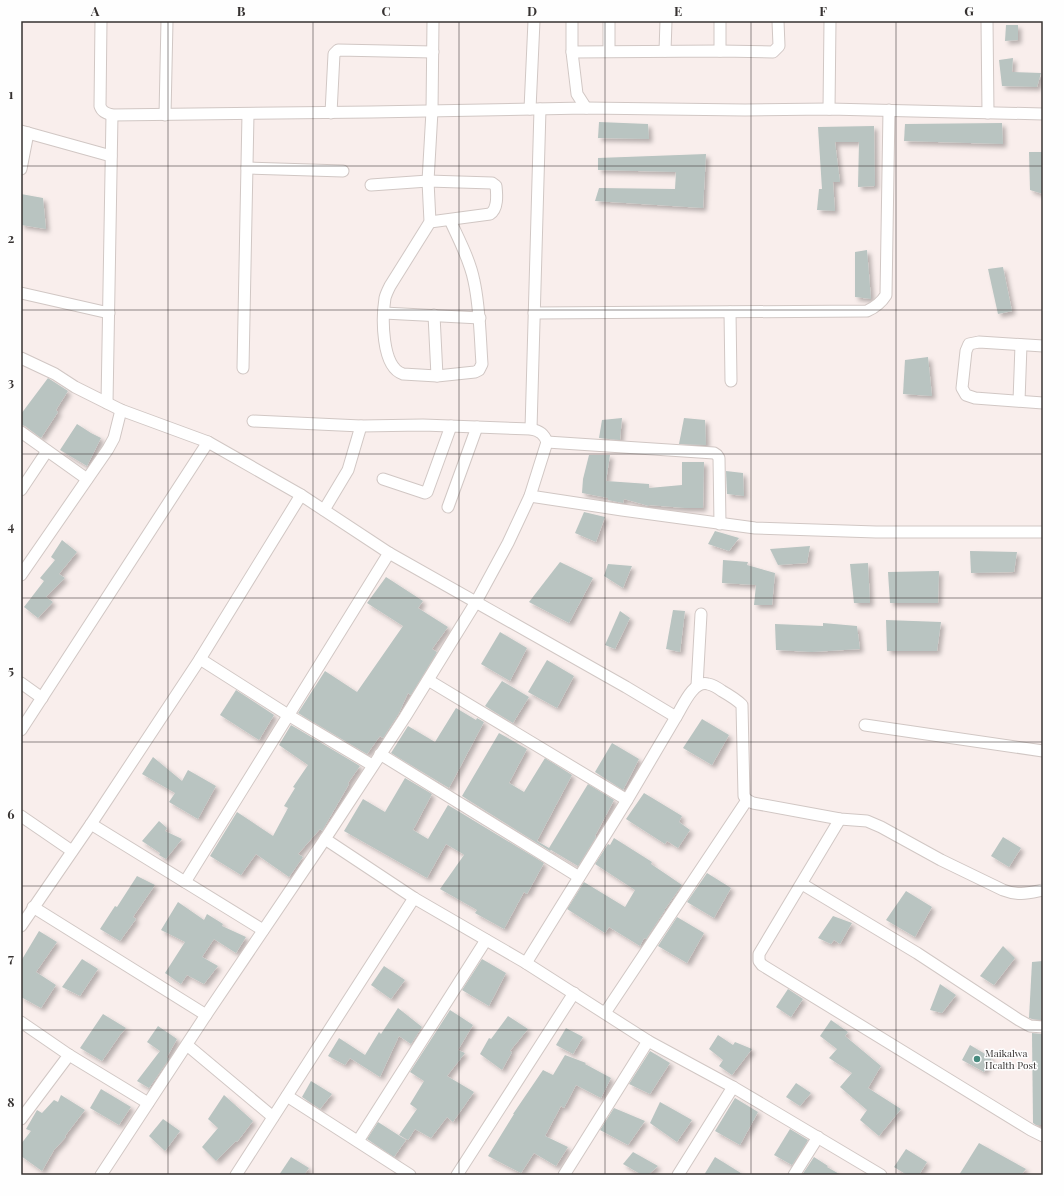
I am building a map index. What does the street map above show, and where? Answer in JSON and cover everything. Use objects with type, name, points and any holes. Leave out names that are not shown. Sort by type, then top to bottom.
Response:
[{"type":"street","points":[[101,21],[100,106],[105,113],[112,115],[331,113],[586,108],[745,110],[829,109],[1043,114]]},
{"type":"street","points":[[165,115],[167,21]]},
{"type":"street","points":[[433,21],[432,111],[428,181],[430,222],[390,286],[385,298],[384,313],[387,353],[393,366],[399,373],[437,376],[476,372],[482,364],[480,318],[474,281],[470,265],[450,220]]},
{"type":"street","points":[[531,429],[534,313],[534,21]]},
{"type":"street","points":[[572,21],[572,52],[577,94],[586,108]]},
{"type":"street","points":[[609,21],[609,51]]},
{"type":"street","points":[[665,51],[666,21]]},
{"type":"street","points":[[720,21],[720,51]]},
{"type":"street","points":[[572,52],[773,52],[779,46],[778,21]]},
{"type":"street","points":[[829,109],[830,21]]},
{"type":"street","points":[[986,21],[988,113]]},
{"type":"street","points":[[331,113],[334,54],[338,50],[433,52]]},
{"type":"street","points":[[534,313],[868,311],[875,308],[886,295],[889,110]]},
{"type":"street","points":[[243,368],[248,114]]},
{"type":"street","points":[[107,403],[112,115]]},
{"type":"street","points":[[21,169],[24,132],[111,156]]},
{"type":"street","points":[[246,168],[343,171]]},
{"type":"street","points":[[371,185],[428,181],[492,183],[496,186],[497,192],[493,212],[490,214],[430,222]]},
{"type":"street","points":[[21,293],[109,313]]},
{"type":"street","points":[[730,312],[731,381]]},
{"type":"street","points":[[384,313],[480,318]]},
{"type":"street","points":[[434,315],[437,376]]},
{"type":"street","points":[[1043,346],[979,342],[970,344],[966,351],[962,388],[966,395],[974,398],[1043,403]]},
{"type":"street","points":[[1019,401],[1021,345]]},
{"type":"street","points":[[21,358],[55,374],[75,387],[121,410],[208,442],[301,495],[389,553],[626,687],[676,717]]},
{"type":"street","points":[[21,575],[108,449],[114,438],[121,410]]},
{"type":"street","points":[[101,1175],[206,1015],[325,839],[428,680],[476,602],[508,543],[530,496],[547,442],[538,430],[531,429],[424,425],[361,426],[252,421]]},
{"type":"street","points":[[324,510],[348,470],[361,426]]},
{"type":"street","points":[[383,479],[425,493],[427,492],[451,426]]},
{"type":"street","points":[[448,507],[476,427]]},
{"type":"street","points":[[21,432],[87,479]]},
{"type":"street","points":[[21,730],[208,442]]},
{"type":"street","points":[[547,442],[714,453],[719,458],[720,524]]},
{"type":"street","points":[[21,490],[47,451]]},
{"type":"street","points":[[21,926],[91,824],[200,659],[301,495]]},
{"type":"street","points":[[530,496],[755,528],[876,532],[1043,532]]},
{"type":"street","points":[[185,882],[389,553]]},
{"type":"street","points":[[697,686],[701,614]]},
{"type":"street","points":[[200,659],[288,715],[372,765]]},
{"type":"street","points":[[428,680],[627,800]]},
{"type":"street","points":[[21,683],[42,698]]},
{"type":"street","points":[[526,963],[627,800],[692,689],[701,684],[708,683],[734,698],[742,705],[744,796],[747,800],[753,803],[840,819],[867,821],[881,827],[941,860],[1010,893],[1019,894],[1043,890]]},
{"type":"street","points":[[865,725],[1043,751]]},
{"type":"street","points":[[380,754],[579,877]]},
{"type":"street","points":[[605,1013],[747,800]]},
{"type":"street","points":[[21,816],[72,851]]},
{"type":"street","points":[[840,819],[759,954],[759,961],[762,965],[1030,1130],[1043,1136]]},
{"type":"street","points":[[91,824],[263,930]]},
{"type":"street","points":[[325,839],[414,898],[526,963],[648,1042],[733,1087],[879,1175]]},
{"type":"street","points":[[802,884],[917,953],[1019,1020],[1030,1026],[1043,1027]]},
{"type":"street","points":[[236,1175],[414,898]]},
{"type":"street","points":[[33,907],[206,1015]]},
{"type":"street","points":[[358,1141],[486,940]]},
{"type":"street","points":[[457,1175],[574,993]]},
{"type":"street","points":[[21,1022],[69,1055],[148,1103]]},
{"type":"street","points":[[564,1175],[648,1042]]},
{"type":"street","points":[[187,1045],[273,1117]]},
{"type":"street","points":[[21,1119],[69,1055]]},
{"type":"street","points":[[678,1175],[733,1087]]},
{"type":"street","points":[[286,1096],[410,1175]]},
{"type":"street","points":[[794,1175],[818,1137]]},
{"type":"building","points":[[1006,25],[1018,25],[1018,40],[1005,41]]},
{"type":"building","points":[[1013,58],[1012,72],[1041,73],[1037,87],[1002,86],[999,60]]},
{"type":"building","points":[[599,122],[648,124],[649,139],[598,138]]},
{"type":"building","points":[[1002,123],[1003,144],[904,141],[905,124]]},
{"type":"building","points":[[874,126],[875,186],[858,187],[859,142],[835,142],[840,182],[833,182],[835,211],[817,210],[819,189],[822,189],[818,127]]},
{"type":"building","points":[[1029,152],[1043,152],[1043,194],[1030,190]]},
{"type":"building","points":[[706,154],[703,208],[595,201],[599,188],[675,189],[676,172],[598,170],[598,158]]},
{"type":"building","points":[[21,194],[43,198],[46,229],[21,225]]},
{"type":"building","points":[[867,250],[871,299],[855,297],[855,252]]},
{"type":"building","points":[[1003,267],[1012,311],[998,314],[988,269]]},
{"type":"building","points":[[928,357],[932,396],[903,394],[905,360]]},
{"type":"building","points":[[48,378],[68,391],[56,410],[58,412],[41,438],[25,426],[21,425],[21,414]]},
{"type":"building","points":[[622,418],[620,440],[599,438],[602,420]]},
{"type":"building","points":[[684,418],[705,420],[706,445],[679,444]]},
{"type":"building","points":[[77,424],[101,438],[87,466],[60,450]]},
{"type":"building","points":[[589,455],[610,455],[606,481],[649,484],[649,488],[682,485],[682,462],[704,462],[703,508],[649,506],[624,499],[623,503],[608,500],[608,498],[582,493],[583,479]]},
{"type":"building","points":[[726,471],[743,473],[744,496],[727,494]]},
{"type":"building","points":[[584,512],[605,517],[596,542],[575,533]]},
{"type":"building","points":[[715,531],[739,538],[729,551],[708,544]]},
{"type":"building","points":[[62,540],[77,552],[59,574],[65,578],[46,597],[53,602],[38,618],[24,607],[44,581],[40,578],[55,560],[51,557]]},
{"type":"building","points":[[810,546],[807,563],[778,565],[770,549]]},
{"type":"building","points":[[970,551],[1017,552],[1014,572],[971,573]]},
{"type":"building","points":[[723,560],[748,562],[747,565],[775,573],[772,605],[754,605],[756,585],[722,583]]},
{"type":"building","points":[[560,562],[593,578],[569,623],[529,602]]},
{"type":"building","points":[[868,563],[870,603],[854,603],[850,564]]},
{"type":"building","points":[[608,564],[632,566],[623,588],[604,576]]},
{"type":"building","points":[[939,571],[938,603],[890,603],[888,572]]},
{"type":"building","points":[[386,577],[423,601],[418,608],[448,627],[432,649],[437,652],[411,695],[408,693],[399,713],[383,738],[380,736],[367,754],[298,713],[325,671],[357,692],[403,626],[367,603]]},
{"type":"building","points":[[673,610],[685,611],[680,652],[666,649]]},
{"type":"building","points":[[620,611],[630,618],[615,649],[605,645]]},
{"type":"building","points":[[886,620],[941,622],[937,651],[887,651]]},
{"type":"building","points":[[823,623],[857,626],[860,649],[812,652],[776,650],[775,624],[823,626]]},
{"type":"building","points":[[500,632],[527,648],[510,681],[481,664]]},
{"type":"building","points":[[547,660],[574,676],[557,708],[528,692]]},
{"type":"building","points":[[502,681],[529,697],[513,723],[485,706]]},
{"type":"building","points":[[236,690],[274,715],[259,740],[220,715]]},
{"type":"building","points":[[456,708],[476,720],[477,718],[484,722],[449,788],[391,753],[408,726],[435,742]]},
{"type":"building","points":[[702,719],[729,735],[712,765],[683,748]]},
{"type":"building","points":[[291,725],[360,766],[348,783],[349,784],[322,831],[320,829],[298,854],[303,857],[289,877],[256,854],[241,875],[210,856],[237,812],[273,836],[288,808],[284,806],[295,788],[293,787],[308,765],[279,745]]},
{"type":"building","points":[[499,733],[527,749],[509,783],[524,792],[545,758],[572,775],[537,841],[549,848],[588,784],[614,800],[595,836],[596,837],[578,866],[551,850],[550,851],[462,796]]},
{"type":"building","points":[[612,743],[639,759],[623,790],[595,772]]},
{"type":"building","points":[[153,757],[182,781],[188,770],[216,786],[198,819],[169,802],[175,793],[142,774]]},
{"type":"building","points":[[405,778],[432,794],[413,830],[428,839],[448,805],[544,863],[527,894],[524,892],[504,929],[475,913],[477,910],[440,889],[464,855],[463,854],[446,844],[427,878],[344,831],[363,799],[385,812]]},
{"type":"building","points":[[644,793],[682,816],[679,822],[690,830],[678,848],[667,841],[665,844],[626,819]]},
{"type":"building","points":[[159,821],[167,828],[165,831],[182,839],[166,859],[142,841]]},
{"type":"building","points":[[1003,837],[1021,848],[1009,867],[991,856]]},
{"type":"building","points":[[614,838],[652,862],[651,864],[682,885],[646,939],[644,938],[640,946],[609,927],[605,933],[567,909],[584,882],[625,907],[635,890],[595,864],[608,844],[610,845]]},
{"type":"building","points":[[707,873],[731,888],[714,918],[687,902]]},
{"type":"building","points":[[137,876],[155,885],[133,917],[136,919],[120,941],[100,929],[115,906],[117,907]]},
{"type":"building","points":[[906,891],[932,907],[915,937],[886,920]]},
{"type":"building","points":[[178,902],[204,920],[207,914],[223,924],[222,926],[246,937],[236,953],[214,939],[202,957],[218,966],[204,984],[187,975],[181,984],[165,973],[185,942],[161,930]]},
{"type":"building","points":[[833,916],[852,923],[840,944],[834,940],[831,944],[818,938]]},
{"type":"building","points":[[677,917],[704,933],[687,963],[658,946]]},
{"type":"building","points":[[39,931],[57,942],[36,972],[56,985],[41,1008],[21,997],[21,961]]},
{"type":"building","points":[[1003,946],[1015,958],[994,985],[980,976]]},
{"type":"building","points":[[82,959],[98,969],[80,996],[62,987]]},
{"type":"building","points":[[482,959],[506,973],[489,1006],[462,990]]},
{"type":"building","points":[[1043,961],[1041,1020],[1032,1019],[1029,1018],[1032,962]]},
{"type":"building","points":[[384,966],[405,980],[391,999],[371,985]]},
{"type":"building","points":[[940,984],[956,995],[942,1013],[930,1010]]},
{"type":"building","points":[[788,989],[803,999],[791,1017],[776,1007]]},
{"type":"building","points":[[398,1008],[422,1027],[411,1044],[399,1036],[380,1077],[350,1058],[345,1065],[328,1056],[339,1038],[365,1055],[379,1032],[381,1034]]},
{"type":"building","points":[[450,1010],[473,1025],[458,1050],[465,1053],[447,1076],[474,1092],[453,1122],[447,1117],[431,1138],[415,1129],[408,1140],[399,1135],[417,1109],[410,1104],[424,1081],[410,1072]]},
{"type":"building","points":[[103,1014],[126,1028],[102,1061],[80,1048]]},
{"type":"building","points":[[508,1016],[528,1029],[510,1051],[512,1052],[502,1070],[480,1054],[489,1038],[491,1039]]},
{"type":"building","points":[[831,1020],[848,1032],[845,1036],[881,1066],[868,1088],[901,1109],[879,1136],[860,1120],[867,1110],[840,1087],[852,1073],[829,1058],[837,1049],[820,1036]]},
{"type":"building","points":[[158,1026],[177,1039],[167,1057],[169,1059],[149,1088],[137,1081],[160,1051],[147,1042]]},
{"type":"building","points":[[566,1028],[583,1037],[573,1054],[556,1045]]},
{"type":"building","points":[[1032,1033],[1043,1034],[1043,1125],[1036,1125],[1033,1123]]},
{"type":"building","points":[[718,1035],[733,1045],[735,1042],[752,1049],[732,1075],[719,1066],[723,1060],[709,1049]]},
{"type":"building","name":"Maikalwa Health Post","points":[[970,1045],[992,1058],[984,1072],[962,1060]]},
{"type":"building","points":[[650,1051],[670,1063],[650,1094],[629,1084]]},
{"type":"building","points":[[565,1055],[586,1063],[585,1064],[611,1078],[601,1098],[576,1085],[564,1108],[561,1106],[545,1136],[568,1147],[556,1166],[534,1153],[521,1173],[488,1156],[513,1114],[543,1070],[553,1075]]},
{"type":"building","points":[[311,1081],[332,1094],[320,1109],[302,1097]]},
{"type":"building","points":[[796,1083],[811,1093],[800,1106],[786,1097]]},
{"type":"building","points":[[101,1089],[131,1107],[119,1125],[90,1108]]},
{"type":"building","points":[[61,1095],[85,1110],[65,1136],[66,1137],[54,1150],[42,1171],[21,1156],[21,1144],[31,1131],[26,1129],[37,1110],[42,1113],[54,1100],[58,1102]]},
{"type":"building","points":[[224,1095],[253,1121],[237,1142],[236,1141],[216,1161],[202,1147],[218,1128],[208,1119]]},
{"type":"building","points":[[735,1098],[758,1112],[740,1145],[715,1131]]},
{"type":"building","points":[[660,1102],[692,1120],[677,1142],[650,1123]]},
{"type":"building","points":[[614,1108],[645,1121],[628,1145],[600,1130]]},
{"type":"building","points":[[163,1119],[180,1131],[165,1151],[149,1136]]},
{"type":"building","points":[[378,1122],[406,1140],[394,1157],[367,1139]]},
{"type":"building","points":[[790,1129],[808,1140],[792,1165],[774,1155]]},
{"type":"building","points":[[979,1143],[1026,1169],[1021,1175],[959,1175]]},
{"type":"building","points":[[906,1149],[927,1162],[919,1175],[907,1175],[894,1167]]},
{"type":"building","points":[[633,1152],[658,1166],[648,1175],[642,1175],[623,1164]]},
{"type":"building","points":[[291,1157],[309,1168],[304,1175],[279,1175]]},
{"type":"building","points":[[715,1157],[744,1175],[704,1175]]},
{"type":"building","points":[[814,1157],[828,1166],[827,1167],[841,1175],[802,1175]]},
{"type":"place","name":"Maikalwa Health Post","points":[[977,1059]]}]
